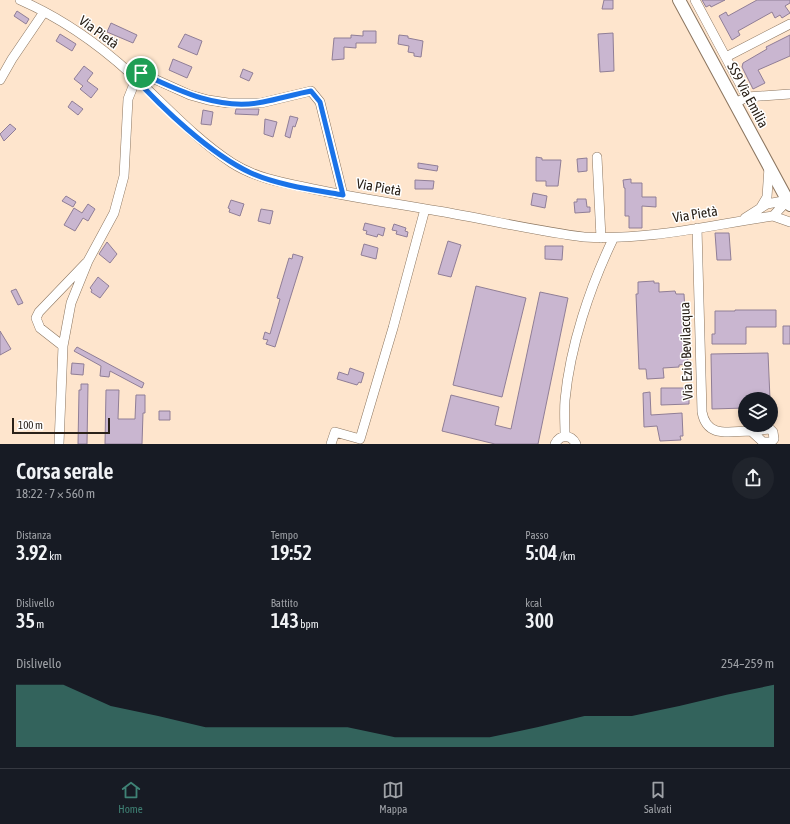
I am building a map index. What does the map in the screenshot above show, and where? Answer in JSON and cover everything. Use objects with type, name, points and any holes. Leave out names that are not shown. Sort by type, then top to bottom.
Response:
[{"type":"main road","name":"SS9 Via Emilia","points":[[679,0],[789,202]]},
{"type":"street","name":"Via Pietà","points":[[20,0],[44,12],[83,36],[134,77],[195,136],[234,164],[252,174],[270,180],[343,195],[559,234],[600,238],[613,239],[773,216],[790,222]]},
{"type":"street","points":[[695,0],[747,97]]},
{"type":"street","points":[[0,80],[44,12]]},
{"type":"street","points":[[726,57],[790,24]]},
{"type":"street","points":[[59,444],[63,346],[71,303],[88,260],[114,213],[124,176],[128,99],[134,77],[141,73],[190,95],[228,104],[261,103],[311,91],[320,102],[343,195]]},
{"type":"street","points":[[736,103],[747,97],[790,94]]},
{"type":"street","points":[[596,157],[600,238]]},
{"type":"street","points":[[761,207],[767,196],[769,187],[768,164]]},
{"type":"street","points":[[740,221],[761,207],[773,202],[789,202]]},
{"type":"street","points":[[773,216],[789,202]]},
{"type":"street","points":[[331,444],[335,432],[360,439],[393,328],[425,209]]},
{"type":"street","name":"Via Ezio Bevilacqua","points":[[697,228],[704,421],[709,428],[716,432],[738,431]]},
{"type":"street","points":[[565,436],[565,402],[573,357],[589,296],[613,239]]},
{"type":"street","points":[[63,346],[40,328],[36,318],[39,312],[88,260]]},
{"type":"street","points":[[555,444],[559,438],[565,436],[572,439],[576,444]]},
{"type":"building","points":[[604,0],[613,0],[613,9],[602,9]]},
{"type":"building","points":[[702,0],[725,0],[711,7],[710,5],[706,7]]},
{"type":"building","points":[[757,0],[790,0],[790,3],[785,6],[790,13],[782,18],[780,15],[775,18],[772,12],[738,31],[740,35],[732,40],[719,16],[726,12],[728,16]]},
{"type":"building","points":[[17,11],[29,19],[26,24],[14,16]]},
{"type":"building","points":[[111,23],[137,35],[133,43],[107,32]]},
{"type":"building","points":[[363,31],[376,31],[376,43],[356,43],[356,48],[344,47],[344,59],[332,60],[334,38],[351,38],[351,35],[363,36]]},
{"type":"building","points":[[613,33],[614,71],[600,72],[598,34]]},
{"type":"building","points":[[60,34],[76,44],[72,51],[56,41]]},
{"type":"building","points":[[185,34],[202,41],[197,55],[178,47]]},
{"type":"building","points":[[399,35],[408,36],[408,38],[423,41],[421,57],[414,56],[414,53],[408,52],[409,46],[398,44]]},
{"type":"building","points":[[790,35],[790,56],[758,70],[765,83],[753,89],[742,67],[743,63],[767,49],[766,47]]},
{"type":"building","points":[[173,59],[192,67],[187,78],[169,70]]},
{"type":"building","points":[[84,66],[93,73],[87,81],[98,89],[91,98],[80,89],[83,86],[74,79]]},
{"type":"building","points":[[243,69],[253,73],[249,81],[240,77]]},
{"type":"building","points":[[72,101],[83,109],[78,115],[68,107]]},
{"type":"building","points":[[236,109],[259,109],[258,115],[235,114]]},
{"type":"building","points":[[203,110],[213,112],[211,125],[201,124]]},
{"type":"building","points":[[290,116],[298,118],[295,127],[293,126],[290,138],[285,136]]},
{"type":"building","points":[[265,119],[277,122],[273,137],[264,134]]},
{"type":"building","points":[[10,124],[16,129],[4,141],[0,134]]},
{"type":"building","points":[[536,157],[542,158],[542,160],[561,160],[558,186],[546,186],[546,181],[536,181]]},
{"type":"building","points":[[587,158],[587,171],[578,172],[577,159]]},
{"type":"building","points":[[418,163],[438,166],[437,171],[418,168]]},
{"type":"building","points":[[631,179],[631,183],[642,183],[642,197],[656,197],[656,207],[642,206],[642,228],[629,228],[629,216],[625,216],[625,188],[623,180]]},
{"type":"building","points":[[415,180],[434,181],[433,189],[415,189]]},
{"type":"building","points":[[533,193],[547,196],[545,208],[531,205]]},
{"type":"building","points":[[66,196],[76,202],[73,207],[62,201]]},
{"type":"building","points":[[577,199],[586,199],[587,207],[590,207],[590,212],[575,213],[574,202],[577,202]]},
{"type":"building","points":[[231,200],[244,204],[240,216],[229,212],[230,209],[228,208]]},
{"type":"building","points":[[88,204],[95,209],[88,221],[83,218],[75,231],[64,225],[74,208],[82,213]]},
{"type":"building","points":[[261,209],[273,211],[270,224],[258,221]]},
{"type":"building","points":[[365,223],[385,228],[383,236],[378,234],[377,237],[366,234],[367,231],[363,230]]},
{"type":"building","points":[[394,224],[406,228],[405,231],[408,232],[407,237],[396,234],[397,231],[392,230]]},
{"type":"building","points":[[715,233],[729,233],[731,260],[717,260]]},
{"type":"building","points":[[448,241],[461,245],[451,277],[438,274]]},
{"type":"building","points":[[107,242],[117,254],[110,263],[99,254]]},
{"type":"building","points":[[364,244],[378,248],[376,259],[361,255]]},
{"type":"building","points":[[545,246],[563,246],[562,260],[545,259]]},
{"type":"building","points":[[293,254],[303,257],[275,347],[266,344],[268,340],[263,339],[265,332],[270,334],[280,299],[277,298],[289,258],[292,259]]},
{"type":"building","points":[[98,277],[109,286],[100,298],[91,292],[92,290],[90,288]]},
{"type":"building","points":[[654,281],[654,283],[659,283],[659,292],[675,291],[676,294],[684,294],[688,364],[679,365],[679,367],[663,368],[664,378],[647,379],[646,369],[639,369],[636,294],[638,294],[638,282]]},
{"type":"building","points":[[476,286],[526,298],[502,397],[453,385]]},
{"type":"building","points":[[16,289],[23,303],[18,305],[11,291]]},
{"type":"building","points":[[540,292],[568,298],[538,444],[495,444],[442,431],[451,395],[499,407],[495,425],[511,429]]},
{"type":"building","points":[[776,310],[776,327],[746,327],[746,344],[712,344],[712,334],[715,334],[715,311]]},
{"type":"building","points":[[783,326],[790,326],[790,344],[783,344]]},
{"type":"building","points":[[0,331],[11,349],[0,355]]},
{"type":"building","points":[[77,347],[144,383],[142,388],[110,371],[109,377],[100,376],[101,366],[74,351]]},
{"type":"building","points":[[768,353],[770,392],[738,392],[738,408],[712,409],[711,354]]},
{"type":"building","points":[[72,363],[84,364],[83,375],[71,374]]},
{"type":"building","points":[[350,368],[364,373],[361,383],[359,382],[357,385],[337,379],[339,372],[348,375]]},
{"type":"building","points":[[81,384],[88,384],[87,444],[78,444],[79,390],[81,390]]},
{"type":"building","points":[[661,388],[689,388],[689,404],[661,405]]},
{"type":"building","points":[[106,390],[119,390],[118,419],[135,419],[136,395],[145,395],[142,444],[105,444]]},
{"type":"building","points":[[650,392],[651,415],[682,413],[683,436],[680,436],[681,440],[660,441],[657,426],[644,427],[643,393]]},
{"type":"building","points":[[159,411],[170,411],[170,420],[159,420]]},
{"type":"route","points":[[141,73],[190,95],[228,104],[261,103],[311,91],[320,102],[325,130],[343,195],[270,180],[252,174],[234,164],[195,136],[132,75],[141,73]]}]
